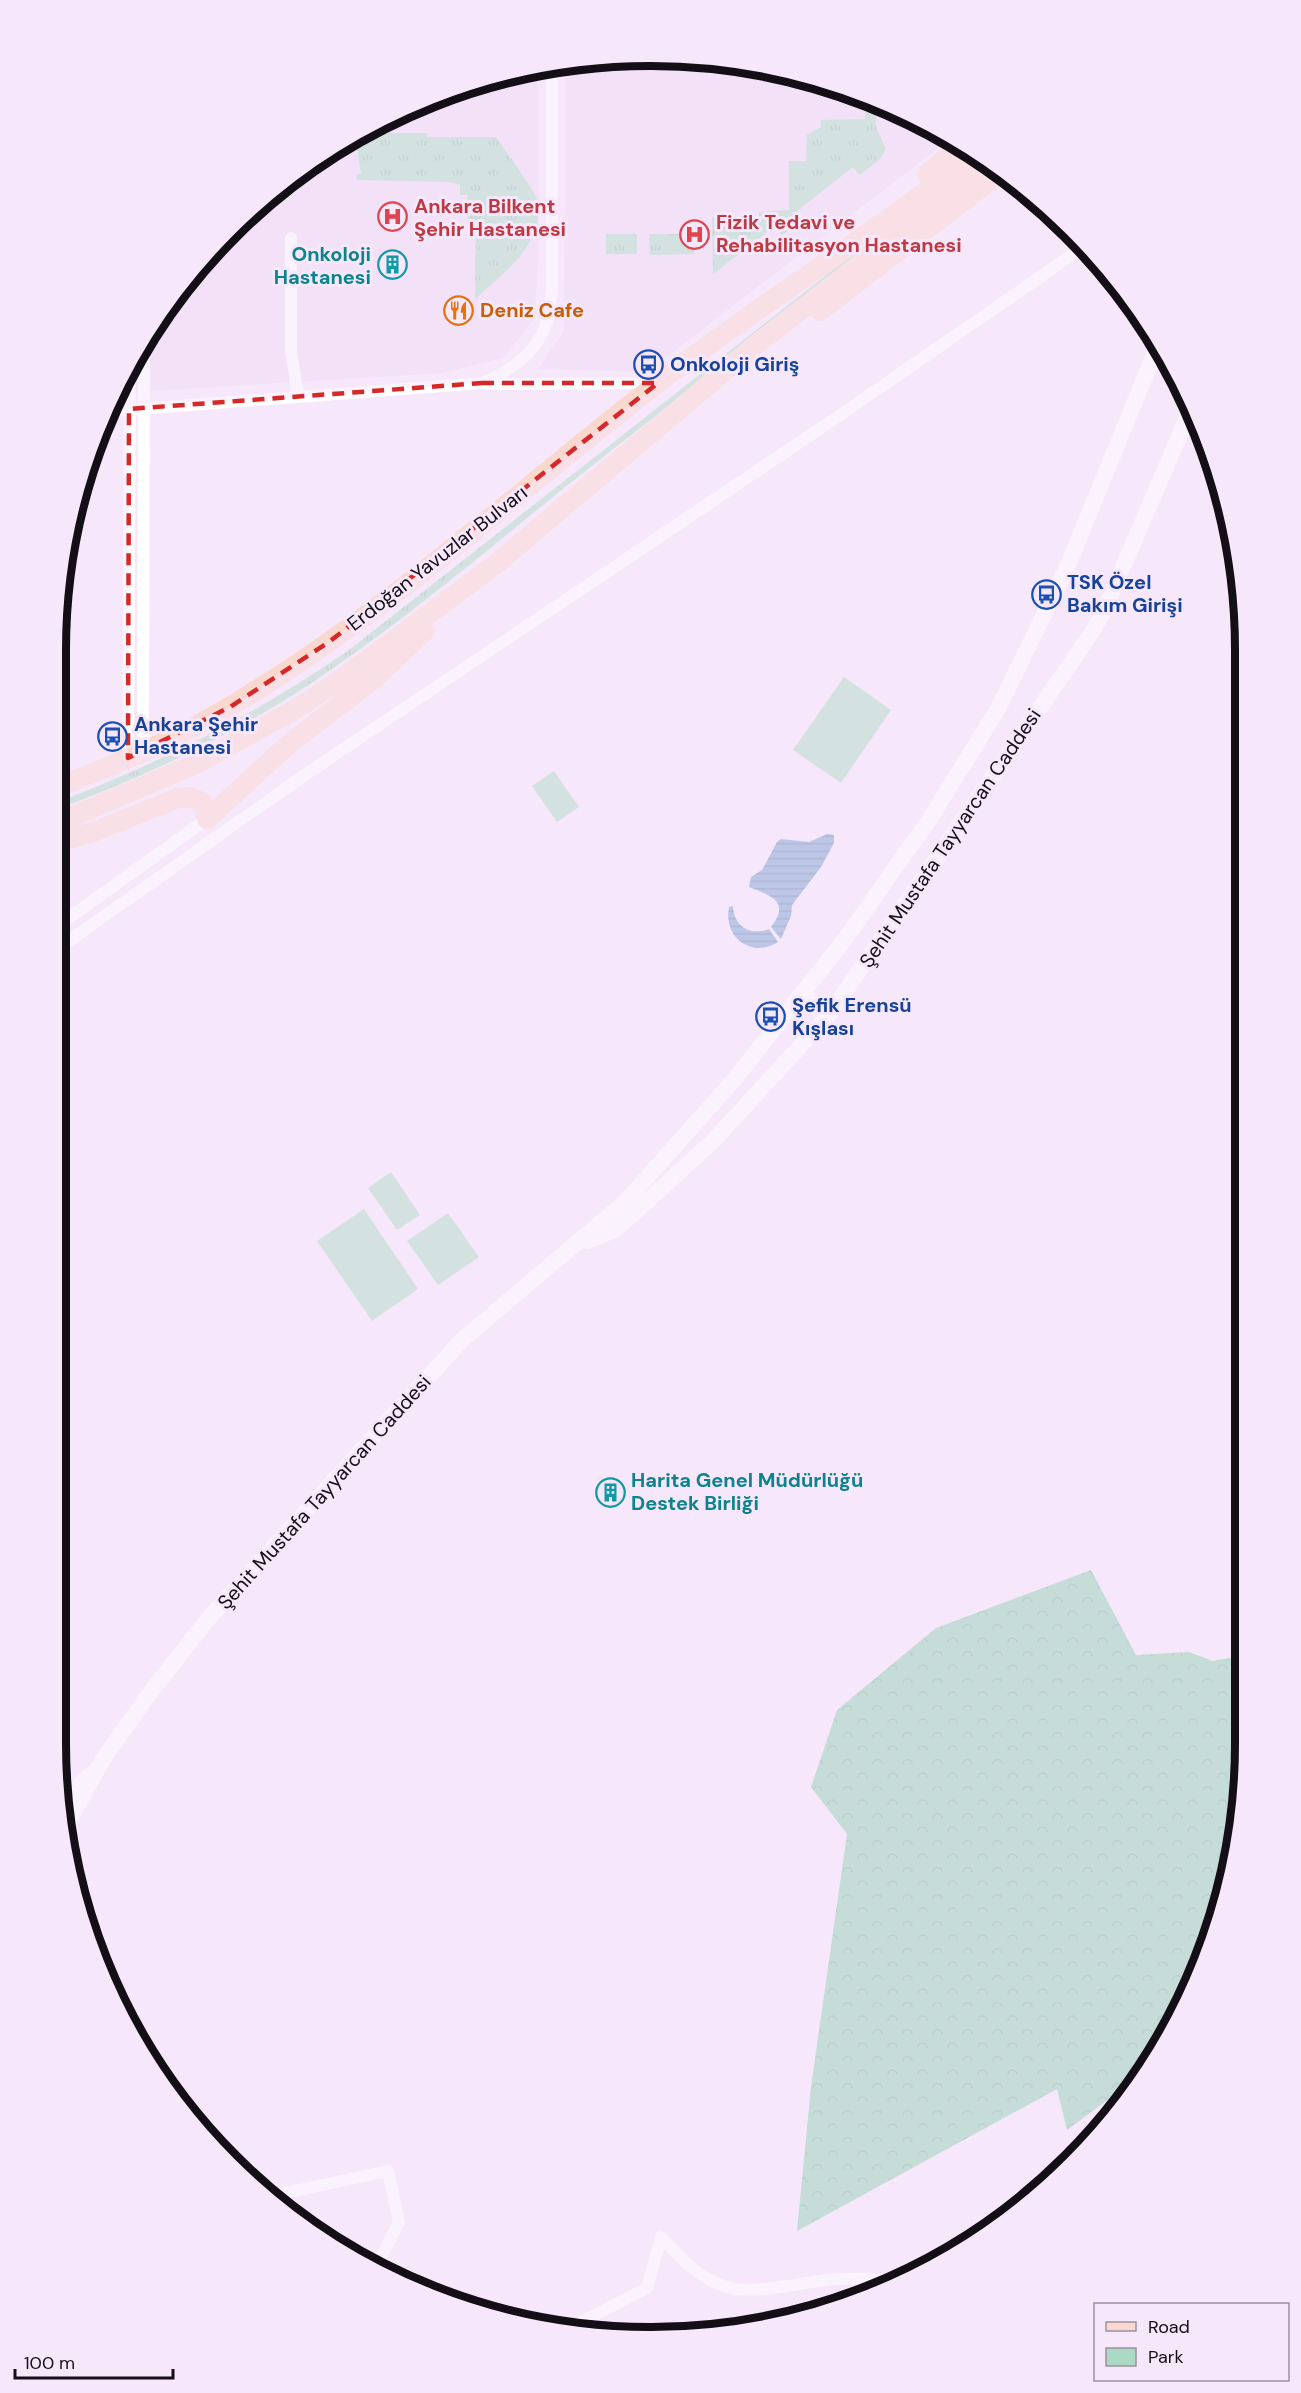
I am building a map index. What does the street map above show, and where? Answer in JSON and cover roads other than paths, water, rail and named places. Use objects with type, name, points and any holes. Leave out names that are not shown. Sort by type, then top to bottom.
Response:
[{"type":"main road","name":"Erdoğan Yavuzlar Bulvarı","points":[[792,288],[954,151]]},
{"type":"main road","name":"Erdoğan Yavuzlar Bulvarı","points":[[66,783],[175,737],[221,712],[329,642],[391,596],[658,383],[873,231],[967,160]]},
{"type":"main road","name":"Erdoğan Yavuzlar Bulvarı","points":[[66,819],[196,764],[291,712],[351,672],[496,564],[758,344],[981,169]]},
{"type":"main road","name":"Erdoğan Yavuzlar Bulvarı","points":[[687,404],[848,291],[993,178]]},
{"type":"main road","name":"Şehit Mustafa Tayyarcan Caddesi","points":[[71,1818],[102,1761],[146,1698],[208,1619],[462,1340],[625,1202],[734,1080],[804,994],[929,820],[998,709],[1068,565],[1154,354]]},
{"type":"main road","name":"Şehit Mustafa Tayyarcan Caddesi","points":[[572,1247],[614,1230],[631,1216],[713,1141],[829,1015],[1094,629],[1123,568],[1187,418]]},
{"type":"main road","points":[[66,840],[93,832],[178,798],[188,797],[202,802],[207,819],[289,744],[375,678],[496,564]]},
{"type":"main road","points":[[804,994],[829,1015]]},
{"type":"main road","name":"Şehit Mustafa Tayyarcan Caddesi","points":[[69,1798],[102,1761]]},
{"type":"street","points":[[482,383],[506,374],[531,351],[546,324],[552,291],[552,74]]},
{"type":"street","points":[[291,238],[291,351],[298,396]]},
{"type":"street","points":[[66,943],[299,779],[830,422],[1077,251]]},
{"type":"street","points":[[135,754],[144,358]]},
{"type":"street","points":[[118,410],[482,383],[658,383]]},
{"type":"street","points":[[130,385],[135,754]]},
{"type":"street","points":[[66,920],[207,819]]},
{"type":"street","points":[[282,2196],[388,2171],[399,2222],[380,2261]]},
{"type":"street","points":[[580,2323],[647,2288],[661,2237],[683,2260],[706,2279],[728,2288],[758,2289],[836,2279],[881,2280]]},
{"type":"water","points":[[827,834],[834,835],[834,843],[821,867],[792,905],[791,916],[781,939],[771,927],[777,918],[778,905],[770,896],[749,887],[751,877],[762,870],[777,842],[781,839],[809,842]]},
{"type":"water","points":[[733,906],[736,919],[744,928],[756,931],[769,929],[778,942],[768,947],[758,948],[741,942],[730,928],[729,907]]},
{"type":"place","name":"Ankara Bilkent Şehir Hastanesi","points":[[393,217]]},
{"type":"place","name":"Fizik Tedavi ve Rehabilitasyon Hastanesi","points":[[695,234]]},
{"type":"place","name":"Onkoloji Hastanesi","points":[[392,265]]},
{"type":"place","name":"Deniz Cafe","points":[[459,310]]},
{"type":"place","name":"Onkoloji Giriş","points":[[649,364]]},
{"type":"place","name":"TSK Özel Bakım Girişi","points":[[1046,594]]},
{"type":"place","name":"Ankara Şehir Hastanesi","points":[[113,736]]},
{"type":"place","name":"Şefik Erensü Kışlası","points":[[771,1016]]},
{"type":"place","name":"Harita Genel Müdürlüğü Destek Birliği","points":[[610,1492]]}]
